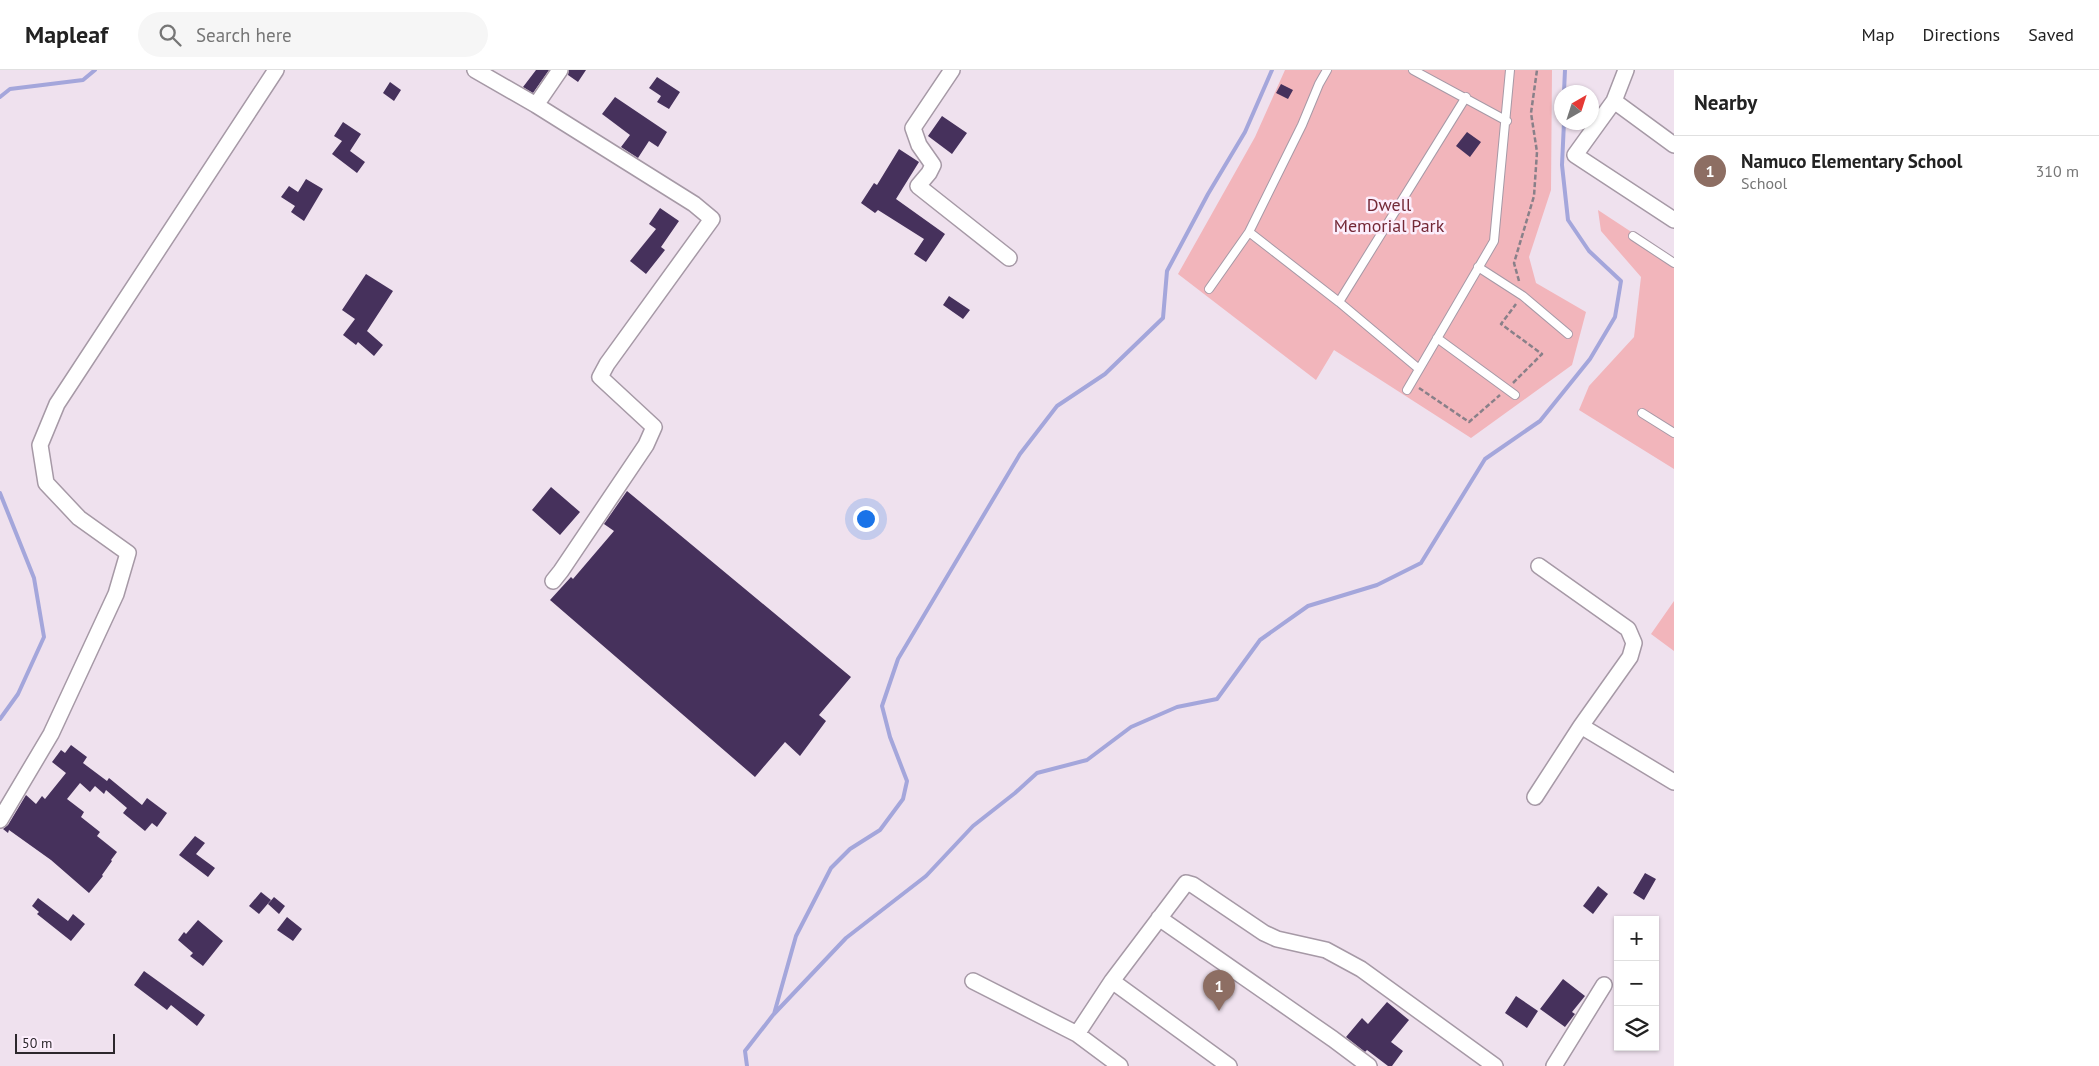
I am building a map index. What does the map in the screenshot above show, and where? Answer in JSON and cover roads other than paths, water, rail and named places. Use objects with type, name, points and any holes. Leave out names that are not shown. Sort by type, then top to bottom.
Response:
[{"type":"street","points":[[0,820],[50,734],[116,594],[128,553],[79,518],[46,484],[40,445],[57,404],[276,70]]},
{"type":"street","points":[[475,70],[536,105],[694,204],[712,219],[607,364],[600,377],[654,427],[646,446],[553,581]]},
{"type":"street","points":[[536,105],[560,70]]},
{"type":"street","points":[[952,70],[913,128],[919,145],[933,165],[929,174],[918,186],[1009,258]]},
{"type":"street","points":[[1626,70],[1614,101],[1575,155],[1674,220]]},
{"type":"street","points":[[1614,101],[1674,145]]},
{"type":"street","points":[[1535,796],[1581,726],[1630,657],[1634,643],[1628,630],[1539,566]]},
{"type":"street","points":[[1581,726],[1674,782]]},
{"type":"street","points":[[1077,1034],[1112,981],[1186,883],[1193,885],[1264,933],[1277,939],[1326,950],[1348,962],[1495,1066]]},
{"type":"street","points":[[1158,918],[1369,1066]]},
{"type":"street","points":[[973,981],[1077,1034],[1120,1066]]},
{"type":"street","points":[[1112,981],[1229,1066]]},
{"type":"street","points":[[1554,1066],[1604,985]]},
{"type":"lane","points":[[1209,289],[1249,232],[1302,126],[1319,84],[1328,70]]},
{"type":"lane","points":[[1413,70],[1507,121]]},
{"type":"lane","points":[[1406,390],[1494,241],[1507,121],[1510,70]]},
{"type":"lane","points":[[1340,302],[1466,98]]},
{"type":"lane","points":[[1249,232],[1340,302],[1419,369]]},
{"type":"lane","points":[[1633,236],[1674,263]]},
{"type":"lane","points":[[1478,267],[1523,296],[1568,334]]},
{"type":"lane","points":[[1438,338],[1515,395]]},
{"type":"lane","points":[[1642,413],[1674,433]]},
{"type":"waterway","points":[[0,97],[10,89],[83,80],[95,70]]},
{"type":"waterway","points":[[774,1014],[796,936],[831,868],[850,849],[880,830],[903,799],[907,781],[890,737],[882,706],[898,659],[1020,454],[1057,406],[1105,374],[1163,318],[1167,271],[1208,194],[1245,132],[1272,70]]},
{"type":"waterway","points":[[1564,85],[1565,70]]},
{"type":"waterway","points":[[747,1066],[745,1051],[773,1015],[846,938],[926,876],[973,826],[1037,773],[1087,760],[1131,727],[1177,707],[1217,699],[1260,640],[1308,606],[1377,585],[1421,563],[1485,459],[1540,421],[1590,359],[1615,317],[1621,281],[1589,251],[1568,220],[1562,165],[1564,130]]},
{"type":"waterway","points":[[0,493],[34,578],[44,637],[18,694],[0,719]]},
{"type":"place","name":"Namuco Elementary School","points":[[1219,1011]]},
{"type":"park label","name":"Dwell Memorial Park","points":[[1389,215]]}]
